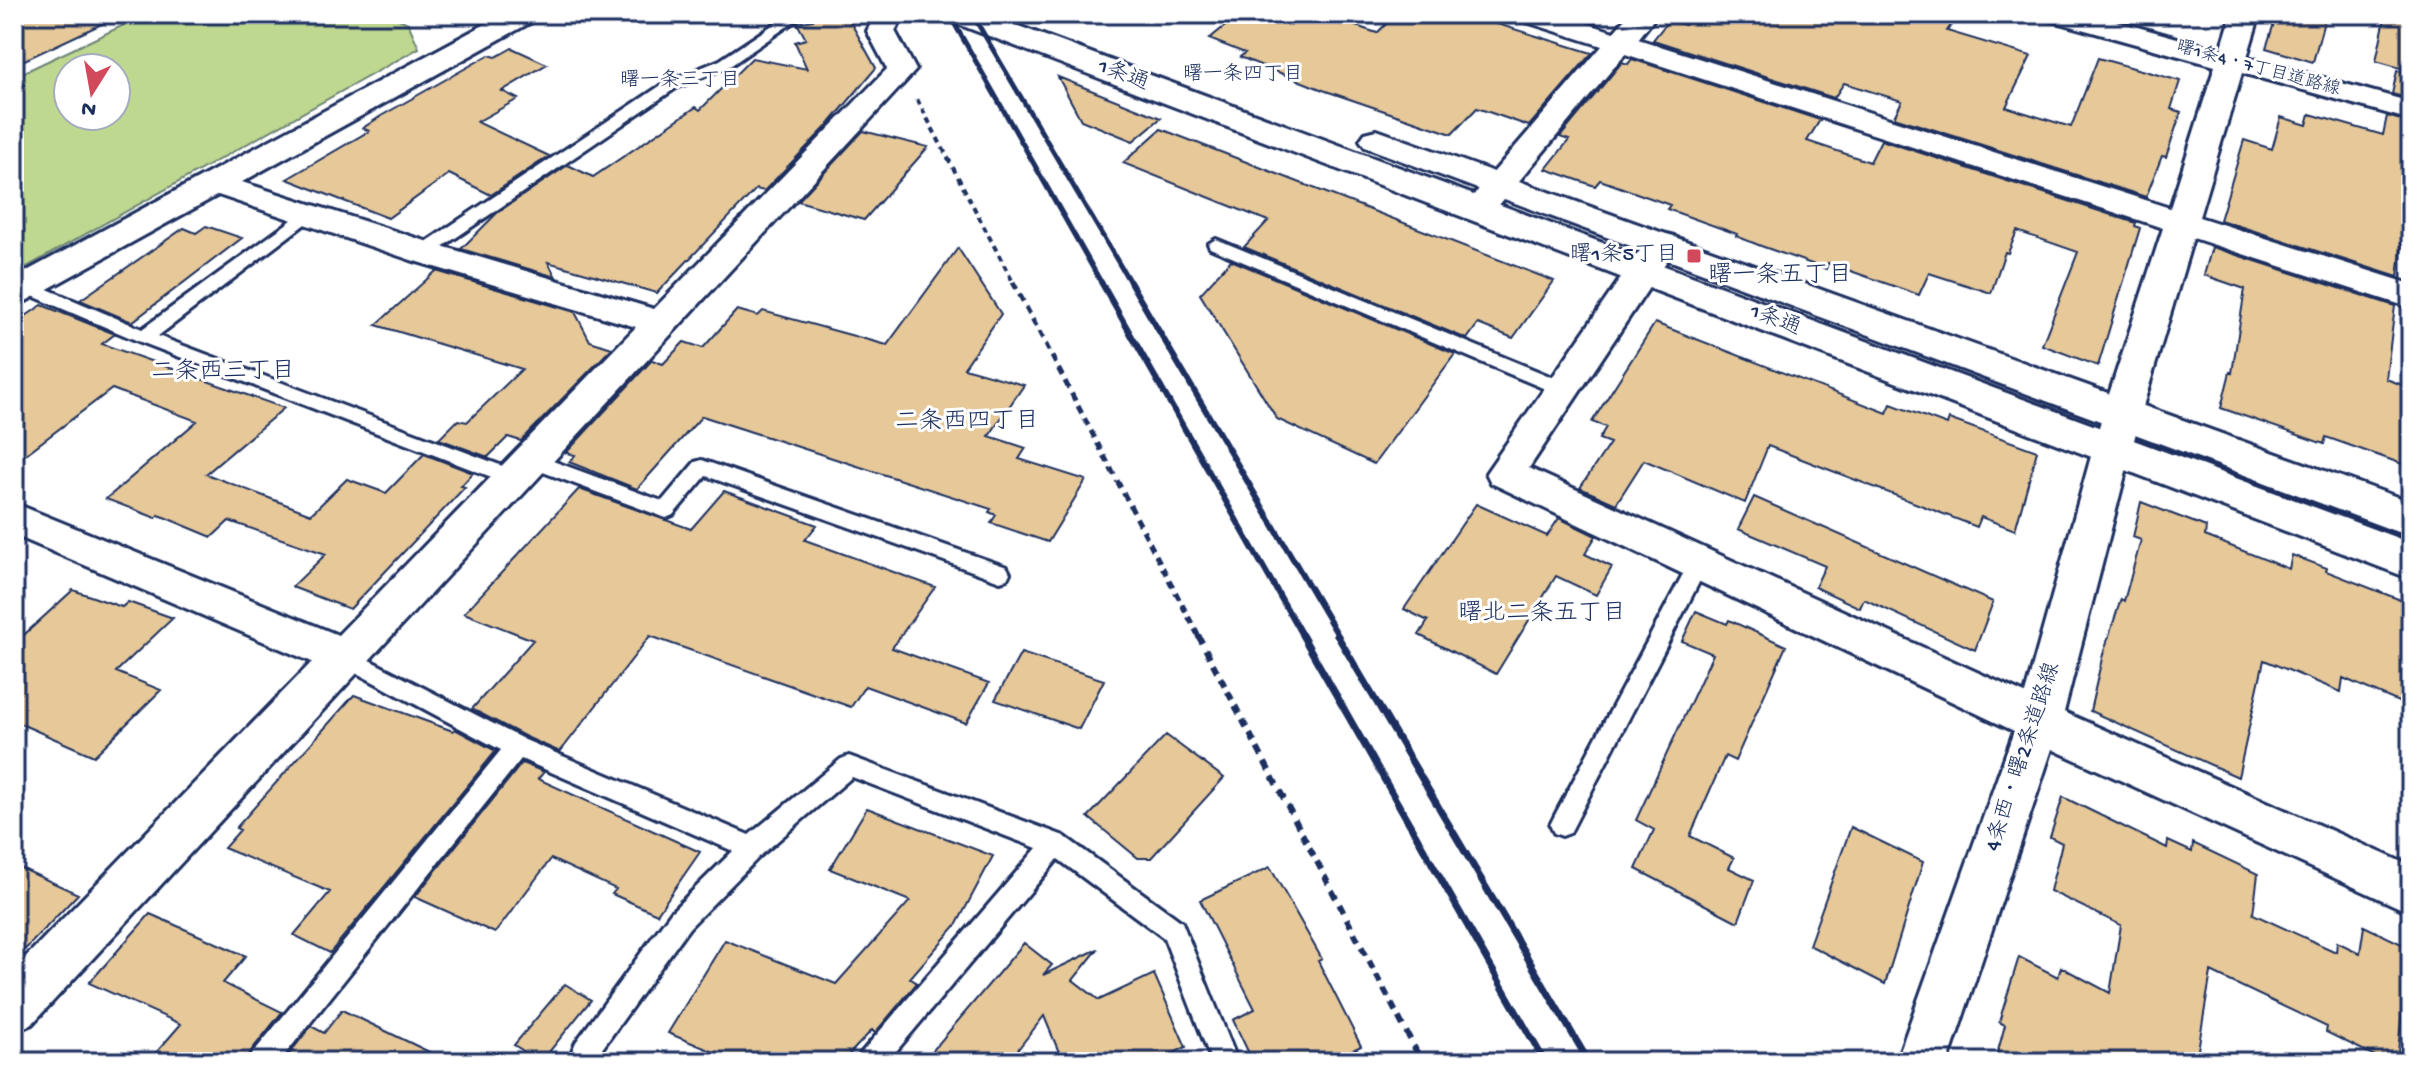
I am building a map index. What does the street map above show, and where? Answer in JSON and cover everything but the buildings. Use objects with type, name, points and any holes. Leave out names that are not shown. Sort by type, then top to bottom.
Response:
[{"type":"street","points":[[20,290],[525,14]]},
{"type":"street","points":[[14,1006],[902,70],[881,31],[889,14]]},
{"type":"street","name":"1条通","points":[[958,14],[1488,197],[2117,431],[2411,561]]},
{"type":"street","name":"1条通","points":[[1035,14],[1488,197]]},
{"type":"street","points":[[1530,14],[2411,296]]},
{"type":"street","points":[[1488,197],[1644,14]]},
{"type":"street","name":"曙1条4・7丁目道路線","points":[[2059,14],[2411,111]]},
{"type":"street","name":"4条西・曙2条道路線","points":[[1922,1062],[2039,722],[2117,431],[2246,14]]},
{"type":"street","points":[[217,184],[423,252],[662,323]]},
{"type":"street","points":[[1652,258],[1505,473],[2039,722],[2411,890]]},
{"type":"street","name":"1条通","points":[[2117,431],[2411,520]]},
{"type":"street","points":[[14,518],[344,656]]},
{"type":"lane","points":[[423,252],[671,85],[725,63],[798,14]]},
{"type":"lane","points":[[144,337],[307,214]]},
{"type":"lane","points":[[1216,244],[1563,389]]},
{"type":"lane","points":[[20,290],[144,337],[523,469],[666,510],[702,467],[1000,573]]},
{"type":"lane","points":[[1562,825],[1699,563]]},
{"type":"lane","points":[[344,656],[517,747],[752,848]]},
{"type":"lane","points":[[262,1062],[517,747]]},
{"type":"lane","points":[[585,1051],[680,920],[752,848],[849,766],[1056,844],[1173,930],[1225,1062]]},
{"type":"lane","points":[[870,1062],[1056,844]]},
{"type":"path","points":[[902,70],[1422,1062]]},
{"type":"green space","points":[[147,14],[388,14],[408,23],[419,48],[14,274],[14,77],[52,59],[52,132],[132,132],[132,52],[67,52]]},
{"type":"railway","points":[[949,14],[1102,284]]},
{"type":"railway","points":[[972,14],[1131,284]]},
{"type":"railway","points":[[1101,282],[1303,637]]},
{"type":"railway","points":[[1130,282],[1339,637]]},
{"type":"railway","points":[[1302,635],[1545,1062]]},
{"type":"railway","points":[[1337,635],[1589,1062]]},
{"type":"place","name":"曙1条5丁目","points":[[1694,256]]},
{"type":"district","name":"曙一条四丁目","points":[[1243,75]]},
{"type":"district","name":"曙一条三丁目","points":[[680,81]]},
{"type":"district","name":"曙一条五丁目","points":[[1780,276]]},
{"type":"district","name":"二条西三丁目","points":[[223,372]]},
{"type":"district","name":"二条西四丁目","points":[[967,422]]},
{"type":"district","name":"曙北二条五丁目","points":[[1542,614]]}]
